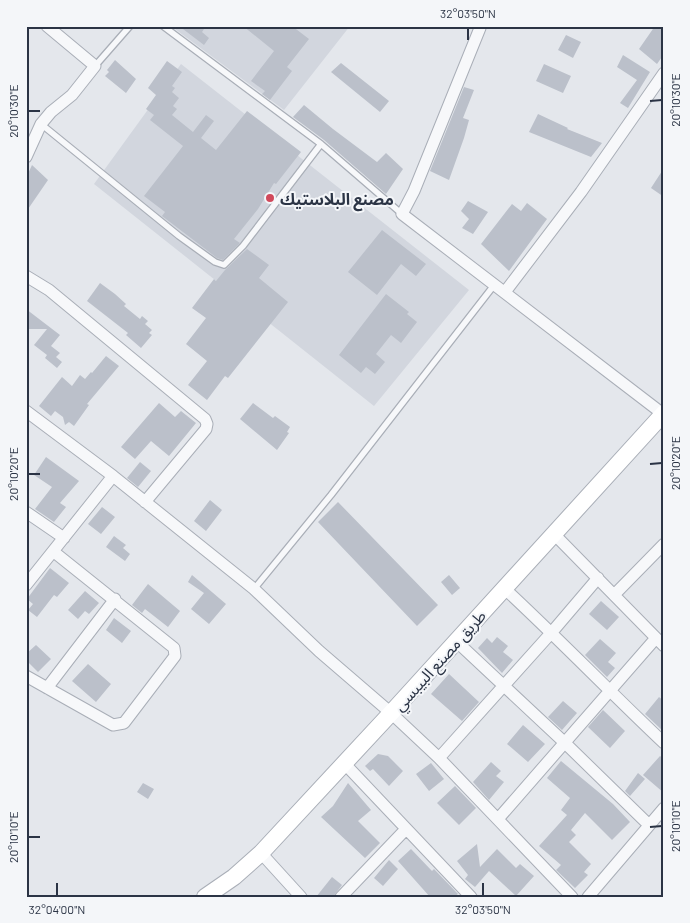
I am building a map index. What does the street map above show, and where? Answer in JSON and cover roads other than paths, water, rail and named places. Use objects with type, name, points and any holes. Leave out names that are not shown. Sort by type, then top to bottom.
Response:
[{"type":"main road","name":"طريق مصنع البيبسي","points":[[204,897],[234,877],[261,853],[391,713],[663,413]]},
{"type":"street","points":[[26,157],[41,124],[72,95],[95,66],[46,26]]},
{"type":"street","points":[[480,28],[414,191],[402,214],[663,413]]},
{"type":"street","points":[[505,292],[580,192],[664,73]]},
{"type":"street","points":[[26,276],[49,290],[205,419],[206,429],[145,502]]},
{"type":"street","points":[[26,412],[113,476],[254,589],[319,651],[391,713],[439,758],[572,897]]},
{"type":"street","points":[[26,585],[113,476]]},
{"type":"street","points":[[26,512],[64,538]]},
{"type":"street","points":[[498,819],[610,691],[660,642],[554,534]]},
{"type":"street","points":[[614,595],[664,544]]},
{"type":"street","points":[[26,676],[113,725],[124,723],[175,656],[174,648],[54,552]]},
{"type":"street","points":[[439,758],[505,686],[598,578]]},
{"type":"street","points":[[504,588],[552,632],[664,743]]},
{"type":"street","points":[[47,688],[115,599]]},
{"type":"street","points":[[456,641],[565,743],[648,825]]},
{"type":"street","points":[[344,762],[470,896]]},
{"type":"street","points":[[588,897],[664,808]]},
{"type":"street","points":[[341,897],[406,829]]},
{"type":"street","points":[[261,853],[301,897]]},
{"type":"lane","points":[[95,66],[130,26]]},
{"type":"lane","points":[[163,26],[321,144],[402,214]]},
{"type":"lane","points":[[41,124],[179,236],[215,262],[224,265],[243,246],[321,144]]},
{"type":"lane","points":[[254,589],[331,495],[495,284]]},
{"type":"place","name":"مصنع البلاستيك","points":[[270,198]]}]
